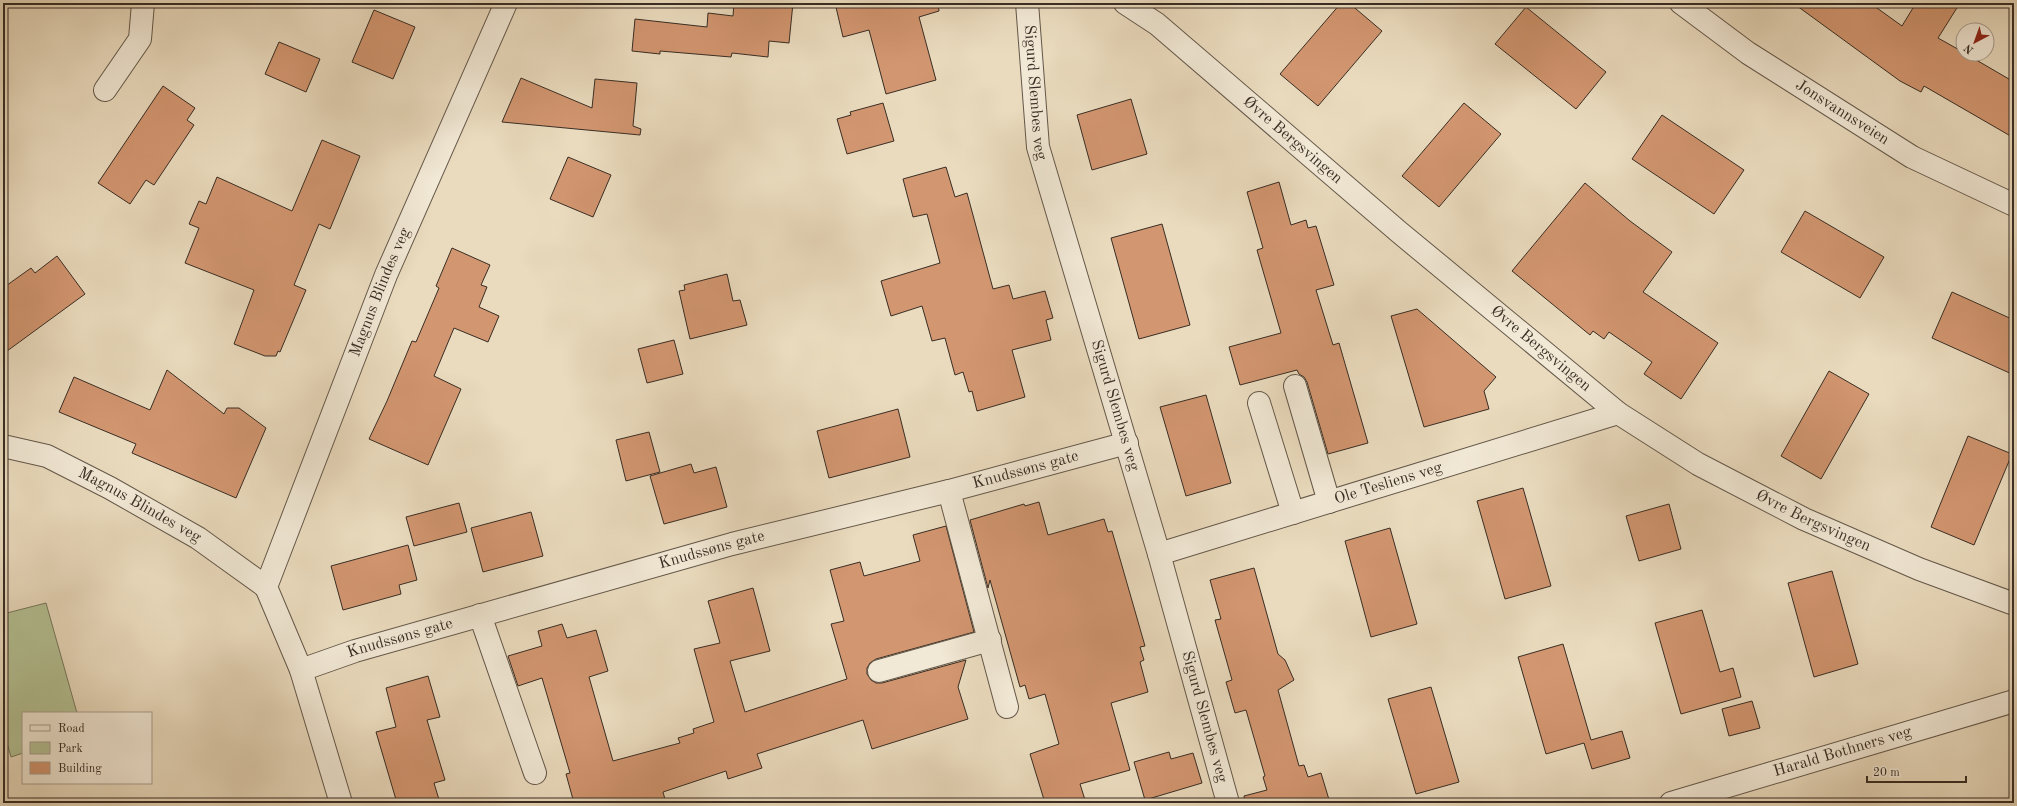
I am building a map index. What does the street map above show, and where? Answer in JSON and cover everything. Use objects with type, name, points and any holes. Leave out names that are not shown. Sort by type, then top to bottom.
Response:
[{"type":"street","points":[[105,90],[140,39],[143,3]]},
{"type":"street","name":"Magnus Blindes veg","points":[[3,446],[47,456],[110,488],[198,538],[266,587],[386,275],[506,3]]},
{"type":"street","name":"Sigurd Slembes veg","points":[[1027,3],[1038,147],[1127,443],[1228,803]]},
{"type":"street","name":"Øvre Bergsvingen","points":[[1125,3],[1157,24],[1399,232],[1618,413],[1698,464],[1804,518],[1919,569],[2014,604]]},
{"type":"street","name":"Jonsvannsveien","points":[[1681,3],[1748,53],[1912,157],[2014,205]]},
{"type":"street","points":[[1295,386],[1329,502]]},
{"type":"street","points":[[1259,403],[1293,513]]},
{"type":"street","name":"Ole Tesliens veg","points":[[1159,554],[1618,413]]},
{"type":"street","name":"Knudssøns gate","points":[[301,670],[355,651],[732,544],[949,491],[1127,443]]},
{"type":"street","points":[[949,491],[1007,707]]},
{"type":"street","points":[[266,587],[301,670],[341,803]]},
{"type":"street","points":[[480,615],[535,773]]},
{"type":"street","points":[[879,671],[990,640]]},
{"type":"street","name":"Harald Bothners veg","points":[[1671,803],[2014,701]]},
{"type":"green space","points":[[46,603],[77,712],[22,712],[22,753],[11,757],[3,729],[3,614]]},
{"type":"building","points":[[734,3],[793,3],[789,43],[769,41],[768,57],[732,53],[731,57],[660,51],[660,54],[632,51],[635,19],[707,27],[708,13],[733,16]]},
{"type":"building","points":[[835,3],[938,3],[939,11],[919,17],[936,80],[886,94],[869,30],[843,37]]},
{"type":"building","points":[[1341,3],[1349,3],[1382,31],[1318,106],[1280,74]]},
{"type":"building","points":[[1793,3],[1870,3],[1902,26],[1916,3],[1960,3],[1938,38],[1955,48],[1955,62],[1980,62],[2014,82],[2014,138],[1924,86],[1921,92],[1900,81]]},
{"type":"building","points":[[1526,7],[1606,72],[1576,109],[1495,44]]},
{"type":"building","points":[[374,10],[415,27],[393,79],[352,62]]},
{"type":"building","points":[[279,42],[320,59],[306,92],[265,74]]},
{"type":"building","points":[[521,78],[592,108],[595,79],[637,83],[633,126],[641,129],[640,135],[502,122]]},
{"type":"building","points":[[163,86],[195,108],[187,120],[194,125],[154,185],[146,180],[130,204],[98,183]]},
{"type":"building","points":[[1131,99],[1147,154],[1092,170],[1077,115]]},
{"type":"building","points":[[883,103],[894,141],[847,154],[837,119],[851,115],[850,112]]},
{"type":"building","points":[[1464,103],[1501,134],[1439,207],[1402,176]]},
{"type":"building","points":[[1662,115],[1744,170],[1714,214],[1632,159]]},
{"type":"building","points":[[322,140],[360,156],[330,229],[319,224],[294,285],[306,290],[280,352],[278,351],[276,356],[265,356],[234,344],[254,290],[185,263],[199,228],[189,224],[199,201],[206,204],[217,177],[292,211]]},
{"type":"building","points":[[568,157],[611,175],[593,217],[550,199]]},
{"type":"building","points":[[946,167],[955,197],[967,193],[993,289],[1009,285],[1013,299],[1045,291],[1053,318],[1046,320],[1051,340],[1012,350],[1025,397],[977,411],[972,391],[969,392],[963,372],[955,375],[945,338],[932,341],[922,306],[891,316],[881,281],[940,263],[927,214],[913,217],[903,179]]},
{"type":"building","points":[[1279,182],[1291,225],[1306,220],[1308,228],[1316,226],[1334,285],[1316,290],[1333,345],[1339,343],[1368,443],[1328,454],[1307,382],[1304,377],[1299,374],[1297,370],[1240,385],[1229,347],[1281,333],[1257,250],[1263,248],[1247,192]]},
{"type":"building","points":[[1585,183],[1630,221],[1672,252],[1643,292],[1718,343],[1681,399],[1644,374],[1652,362],[1609,332],[1604,339],[1593,331],[1590,335],[1512,271]]},
{"type":"building","points":[[1805,211],[1884,257],[1860,298],[1781,252]]},
{"type":"building","points":[[1162,224],[1190,325],[1139,339],[1111,238]]},
{"type":"building","points":[[452,248],[490,265],[481,285],[487,287],[479,307],[499,316],[488,342],[454,328],[434,376],[461,389],[428,465],[369,439],[387,401],[412,341],[416,342],[439,288],[436,286]]},
{"type":"building","points":[[57,256],[85,294],[3,354],[3,288],[31,268],[35,273]]},
{"type":"building","points":[[727,274],[733,301],[740,300],[747,325],[690,339],[679,291],[685,290],[684,285]]},
{"type":"building","points":[[1952,292],[2014,320],[2014,375],[1932,338]]},
{"type":"building","points":[[1417,309],[1496,377],[1484,391],[1489,409],[1424,427],[1391,316]]},
{"type":"building","points":[[674,340],[683,374],[647,383],[638,349]]},
{"type":"building","points":[[167,370],[224,414],[227,408],[239,408],[266,428],[236,498],[132,453],[136,444],[59,412],[74,377],[150,410]]},
{"type":"building","points":[[1829,371],[1869,394],[1821,479],[1781,456]]},
{"type":"building","points":[[1206,395],[1231,483],[1186,496],[1160,407]]},
{"type":"building","points":[[898,409],[910,457],[829,478],[817,431]]},
{"type":"building","points":[[649,432],[660,472],[626,481],[616,440]]},
{"type":"building","points":[[1968,436],[2012,454],[1974,545],[1931,527]]},
{"type":"building","points":[[691,464],[694,473],[716,467],[727,507],[664,524],[650,476]]},
{"type":"building","points":[[1523,488],[1551,586],[1505,599],[1477,501]]},
{"type":"building","points":[[1039,502],[1048,535],[1104,519],[1108,532],[1112,531],[1145,646],[1140,647],[1144,660],[1140,662],[1148,692],[1111,703],[1130,770],[1080,784],[1086,803],[1045,803],[1030,754],[1059,744],[1045,694],[1029,699],[1025,685],[1020,687],[990,580],[988,588],[970,520],[1024,504],[1025,506]]},
{"type":"building","points":[[459,503],[467,532],[414,546],[406,517]]},
{"type":"building","points":[[1669,504],[1681,549],[1639,561],[1626,516]]},
{"type":"building","points":[[531,512],[543,556],[483,572],[471,528]]},
{"type":"building","points":[[946,526],[974,632],[876,659],[870,663],[867,668],[867,674],[871,680],[876,683],[882,683],[966,660],[958,687],[968,719],[872,749],[863,720],[757,754],[762,768],[728,779],[726,771],[663,792],[666,803],[574,803],[566,774],[570,773],[542,678],[518,686],[508,656],[542,646],[538,631],[562,624],[567,638],[596,630],[608,671],[589,677],[613,761],[680,743],[678,738],[694,733],[693,729],[714,722],[694,649],[720,643],[708,601],[753,588],[770,651],[730,661],[745,712],[847,679],[831,624],[844,621],[830,570],[860,562],[864,576],[920,561],[913,535]]},
{"type":"building","points":[[1390,528],[1417,624],[1371,637],[1345,541]]},
{"type":"building","points":[[408,545],[417,580],[399,585],[401,594],[343,610],[331,566]]},
{"type":"building","points":[[1254,568],[1278,654],[1285,660],[1294,680],[1278,690],[1299,766],[1304,765],[1308,777],[1321,773],[1330,803],[1245,803],[1244,796],[1267,790],[1263,777],[1265,776],[1246,710],[1235,713],[1226,682],[1232,680],[1215,620],[1221,619],[1210,580]]},
{"type":"building","points":[[1832,571],[1858,664],[1814,677],[1788,583]]},
{"type":"building","points":[[1702,610],[1720,672],[1733,668],[1741,697],[1681,714],[1655,623]]},
{"type":"building","points":[[1563,644],[1591,740],[1622,731],[1630,758],[1592,769],[1584,743],[1546,754],[1518,657]]},
{"type":"building","points":[[428,676],[440,717],[427,720],[445,780],[434,783],[440,803],[397,803],[376,732],[396,727],[386,688]]},
{"type":"building","points":[[1431,687],[1459,782],[1416,794],[1388,699]]},
{"type":"building","points":[[1752,701],[1760,728],[1729,736],[1722,709]]},
{"type":"building","points":[[1169,752],[1171,759],[1193,753],[1202,783],[1145,800],[1134,762]]}]
